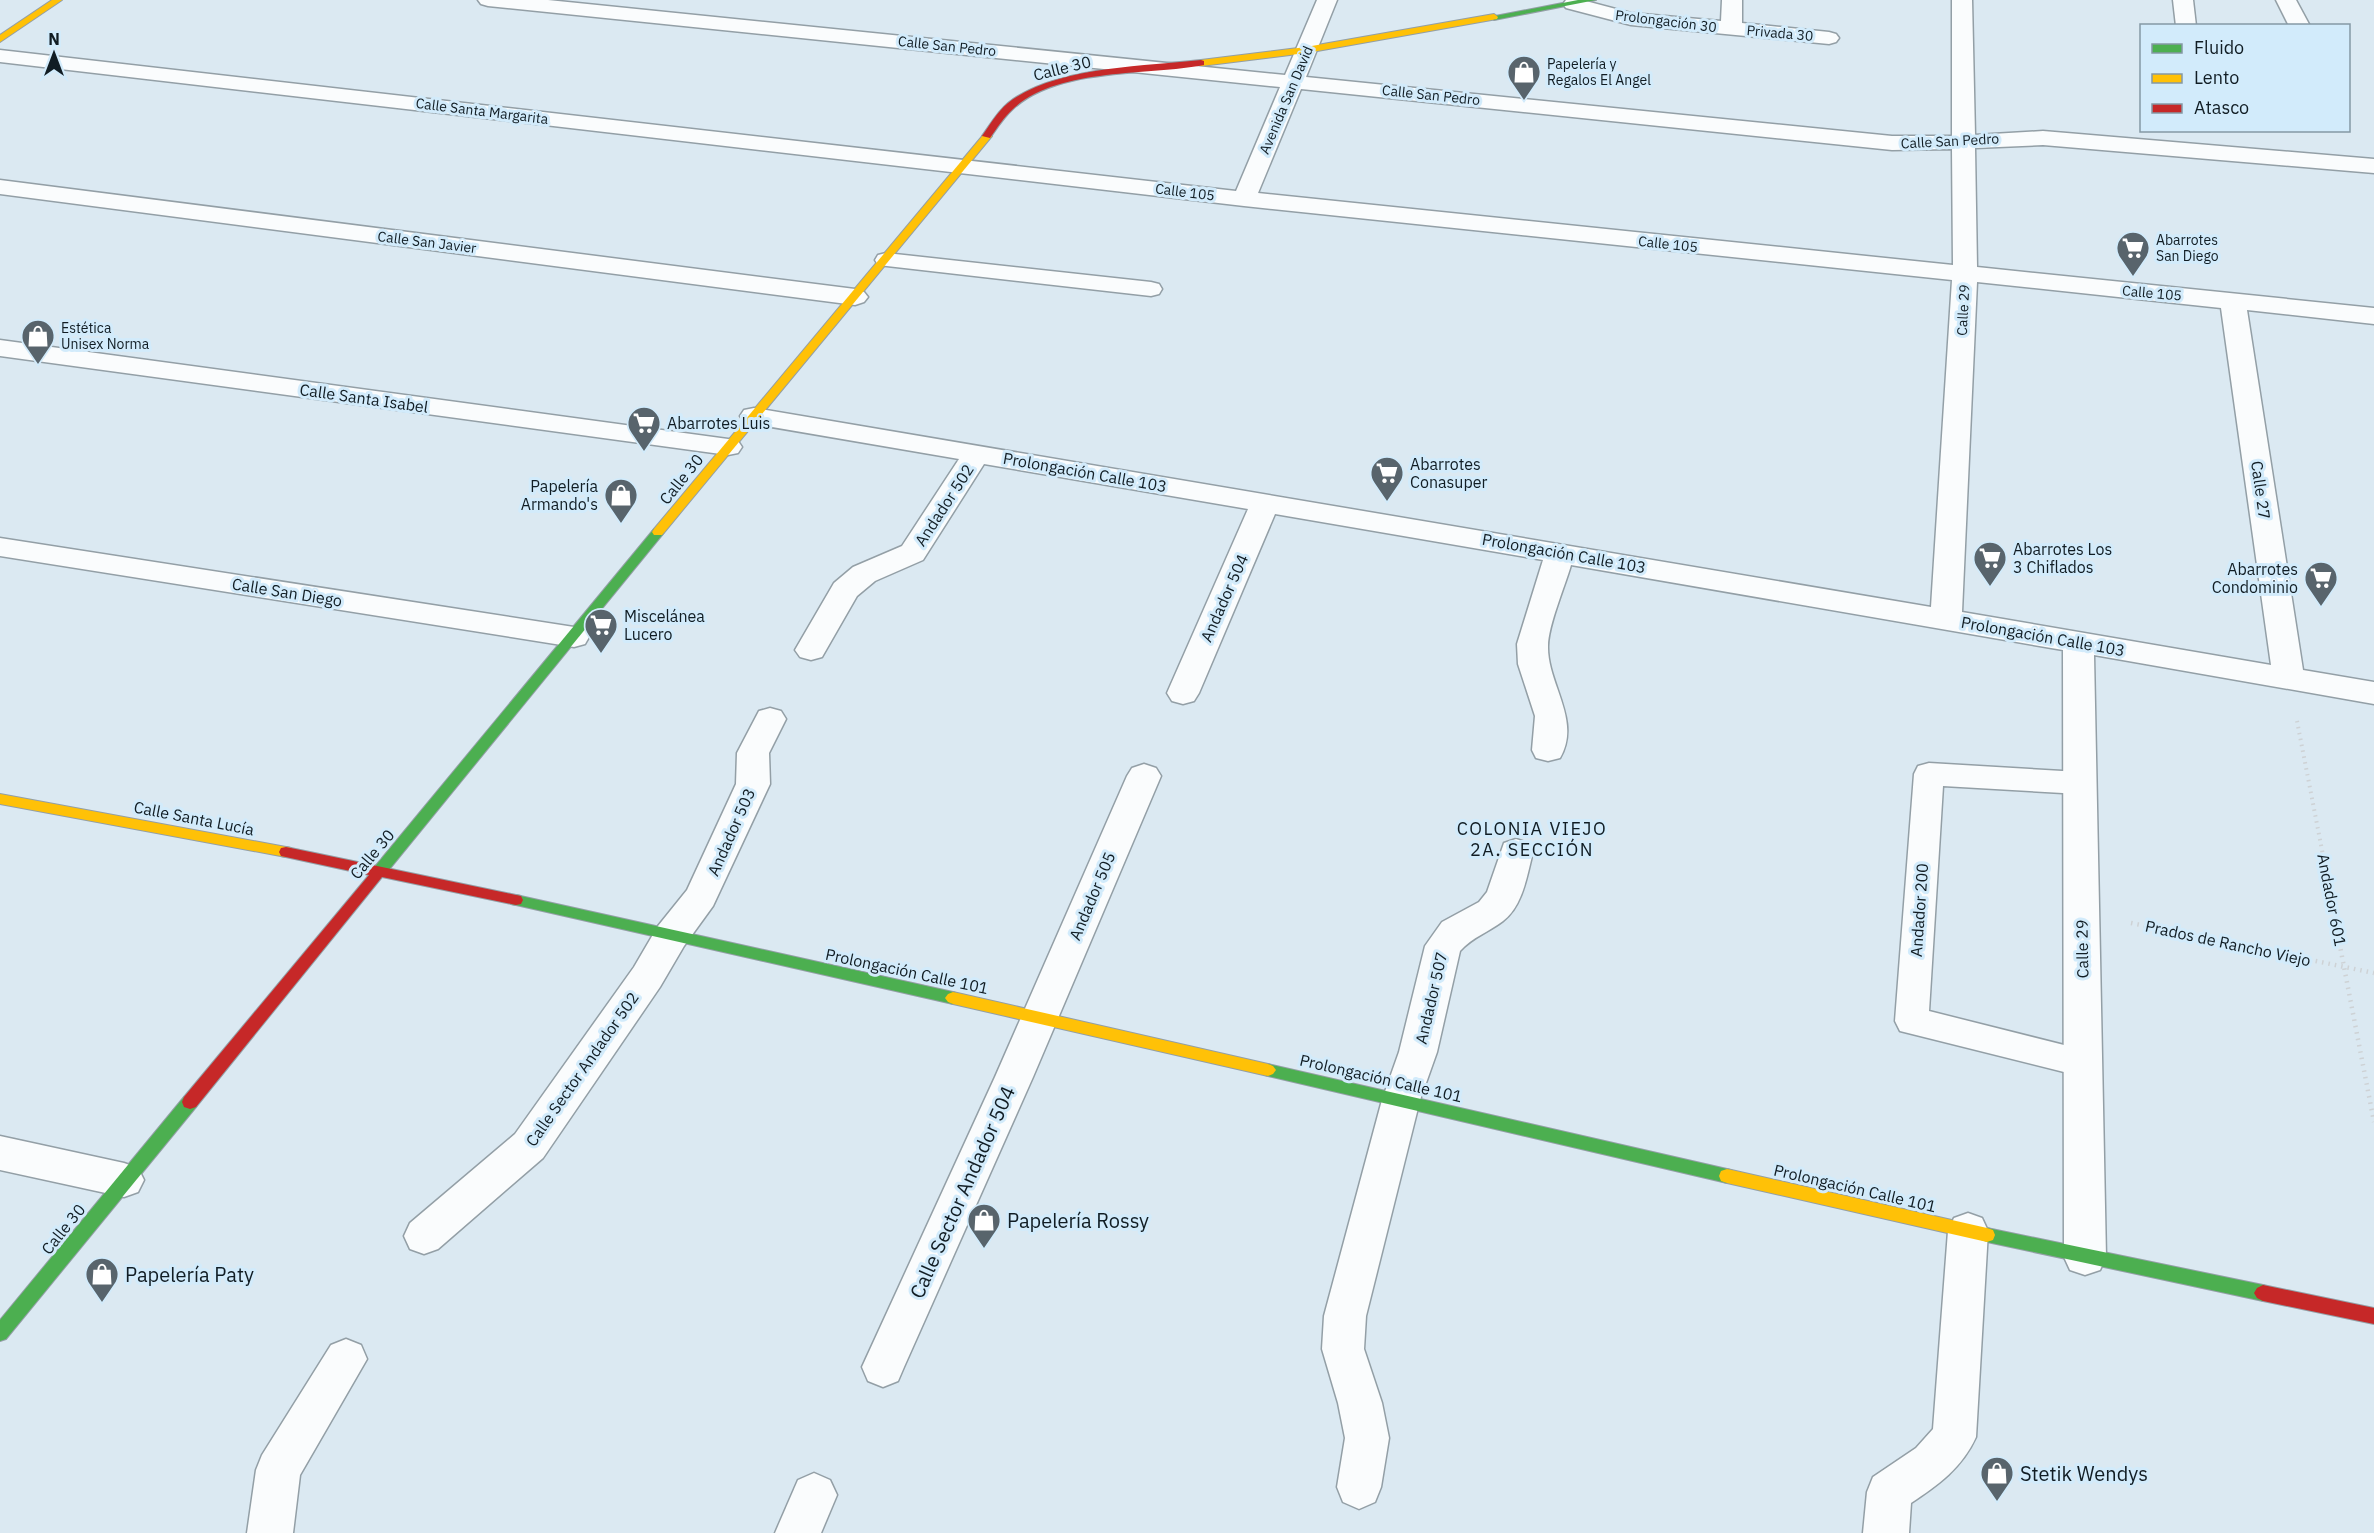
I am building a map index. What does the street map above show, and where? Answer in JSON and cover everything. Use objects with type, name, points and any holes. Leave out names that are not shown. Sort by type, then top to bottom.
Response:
[{"type":"street","points":[[0,39],[58,0]]},
{"type":"street","name":"Calle San Pedro","points":[[488,0],[649,8],[1156,67],[1892,143],[2043,138],[2374,166]]},
{"type":"street","name":"Avenida San David","points":[[1244,199],[1327,0]]},
{"type":"street","name":"Prolongación 30","points":[[1583,2],[1631,19],[1731,29],[1732,0]]},
{"type":"street","name":"Calle 29","points":[[1946,619],[1965,275],[1962,0]]},
{"type":"street","points":[[2183,0],[2186,24]]},
{"type":"street","points":[[2286,0],[2299,24]]},
{"type":"street","name":"Calle 30","points":[[0,1333],[754,416],[886,260],[1010,106],[1027,94],[1074,79],[1306,50],[1583,2]]},
{"type":"street","name":"Privada 30","points":[[1731,29],[1829,38]]},
{"type":"street","name":"Calle Santa Margarita","points":[[0,56],[963,166]]},
{"type":"street","name":"Calle 105","points":[[963,166],[1244,199],[2374,316]]},
{"type":"street","name":"Calle San Javier","points":[[0,187],[855,297]]},
{"type":"street","name":"Calle 27","points":[[2234,301],[2289,679]]},
{"type":"street","name":"Calle Santa Isabel","points":[[0,348],[729,447]]},
{"type":"street","name":"Prolongación Calle 103","points":[[754,416],[2374,693]]},
{"type":"street","name":"Andador 502","points":[[811,650],[845,590],[864,574],[913,553],[976,454]]},
{"type":"street","name":"Andador 504","points":[[1183,693],[1264,503]]},
{"type":"street","name":"Calle San Diego","points":[[0,547],[574,637]]},
{"type":"street","points":[[1548,750],[1551,716],[1534,664],[1532,644],[1560,552]]},
{"type":"street","name":"Calle 29","points":[[2078,642],[2085,1257]]},
{"type":"street","name":"Andador 503","points":[[671,936],[701,897],[753,784],[753,753],[770,719]]},
{"type":"street","name":"Andador 505","points":[[1039,1017],[1144,776]]},
{"type":"street","name":"Calle Santa Lucía","points":[[0,799],[381,870]]},
{"type":"street","name":"Andador 507","points":[[1359,1487],[1367,1438],[1360,1403],[1343,1349],[1345,1316],[1401,1100],[1418,1052],[1443,946],[1455,932],[1492,911],[1503,897],[1516,852]]},
{"type":"street","name":"Prolongación Calle 101","points":[[381,870],[1039,1017],[1968,1231],[2374,1316]]},
{"type":"street","name":"Calle Sector Andador 502","points":[[424,1236],[529,1146],[647,977],[671,936]]},
{"type":"street","name":"Calle Sector Andador 504","points":[[882,1367],[1039,1017]]},
{"type":"street","points":[[0,1153],[124,1180]]},
{"type":"street","points":[[1886,1533],[1889,1492],[1932,1463],[1954,1437],[1968,1231]]},
{"type":"street","points":[[270,1533],[278,1470],[346,1359]]},
{"type":"lane","points":[[886,260],[1151,289]]},
{"type":"lane","name":"Andador 200","points":[[2080,783],[1929,774],[1912,1021],[2009,1043],[2084,1064]]},
{"type":"path","name":"Andador 601","points":[[2289,679],[2374,1122]]},
{"type":"path","name":"Prados de Rancho Viejo","points":[[2082,913],[2374,973]]},
{"type":"traffic: fast","points":[[1494,17],[1592,0]]},
{"type":"traffic: fast","points":[[378,873],[658,532]]},
{"type":"traffic: fast","points":[[516,900],[953,998]]},
{"type":"traffic: fast","points":[[1268,1070],[1727,1176]]},
{"type":"traffic: fast","points":[[0,1333],[190,1102]]},
{"type":"traffic: fast","points":[[1987,1235],[2263,1293]]},
{"type":"traffic: slow","points":[[0,39],[58,0]]},
{"type":"traffic: slow","points":[[1201,63],[1306,50],[1494,17]]},
{"type":"traffic: slow","points":[[658,532],[987,136]]},
{"type":"traffic: slow","points":[[0,799],[286,852]]},
{"type":"traffic: slow","points":[[953,998],[1268,1070]]},
{"type":"traffic: slow","points":[[1727,1176],[1987,1235]]},
{"type":"traffic: jam","points":[[987,136],[1010,106],[1026,95],[1048,86],[1100,74],[1201,63]]},
{"type":"traffic: jam","points":[[286,852],[516,900]]},
{"type":"traffic: jam","points":[[190,1102],[378,873]]},
{"type":"traffic: jam","points":[[2263,1293],[2374,1316]]},
{"type":"place","name":"Papelería y Regalos El Angel","points":[[1524,101]]},
{"type":"place","name":"Abarrotes San Diego","points":[[2133,277]]},
{"type":"place","name":"Estética Unisex Norma","points":[[38,365]]},
{"type":"place","name":"Abarrotes Luis","points":[[644,452]]},
{"type":"place","name":"Abarrotes Conasuper","points":[[1387,502]]},
{"type":"place","name":"Papelería Armando's","points":[[621,524]]},
{"type":"place","name":"Abarrotes Los 3 Chiflados","points":[[1990,587]]},
{"type":"place","name":"Abarrotes Condominio","points":[[2321,607]]},
{"type":"place","name":"Miscelánea Lucero","points":[[601,654]]},
{"type":"place","name":"Papelería Rossy","points":[[984,1249]]},
{"type":"place","name":"Papelería Paty","points":[[102,1303]]},
{"type":"place","name":"Stetik Wendys","points":[[1997,1502]]},
{"type":"district","name":"COLONIA VIEJO 2A. SECCIÓN","points":[[1532,838]]}]
